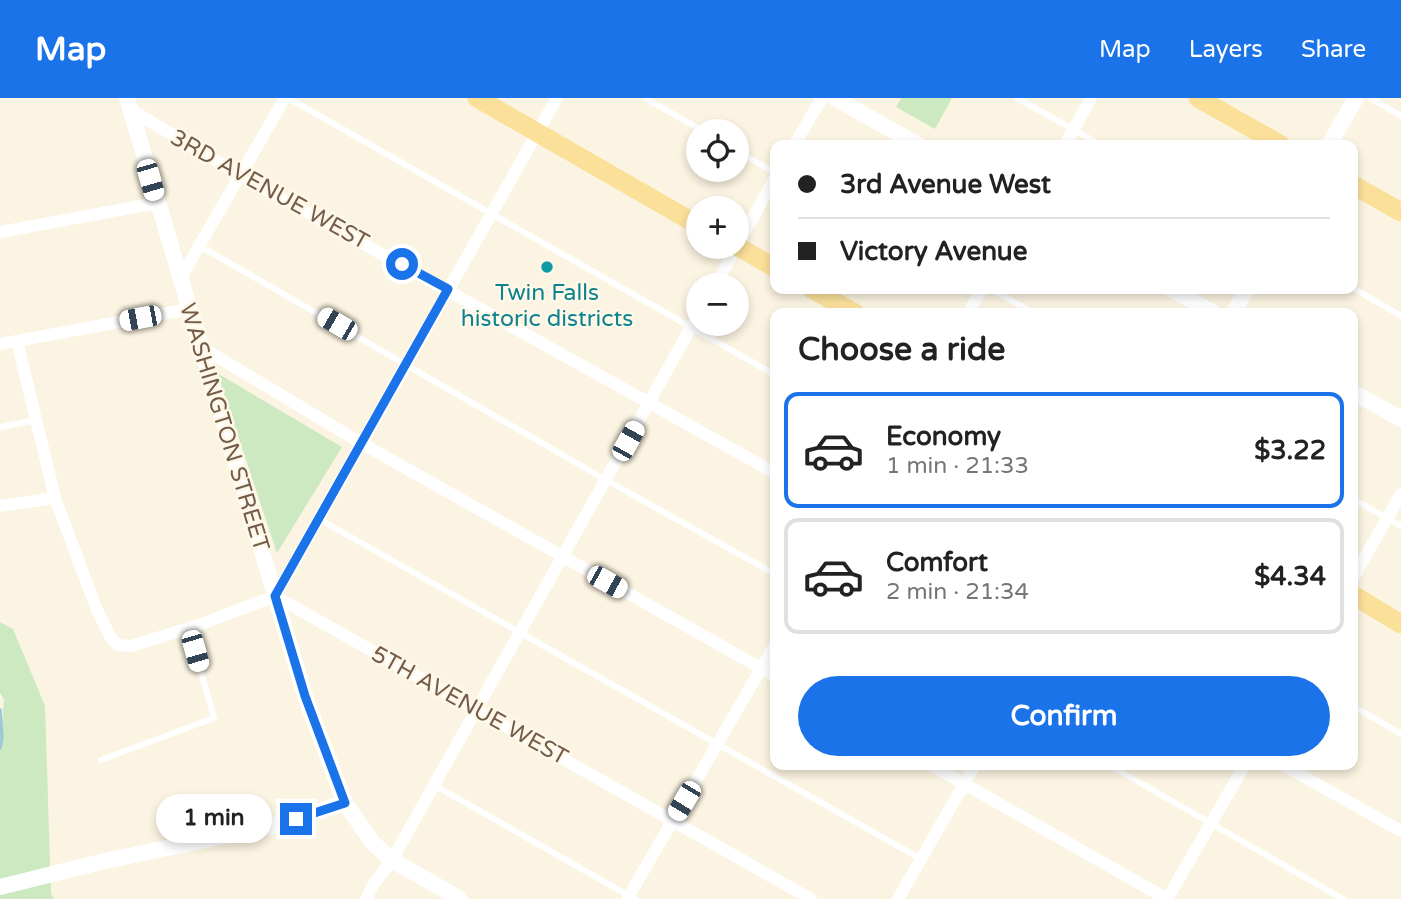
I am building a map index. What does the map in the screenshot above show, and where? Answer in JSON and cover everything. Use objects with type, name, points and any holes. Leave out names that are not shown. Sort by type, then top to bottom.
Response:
[{"type":"main road","points":[[477,98],[686,218]]},
{"type":"main road","points":[[835,98],[909,140]]},
{"type":"main road","points":[[1198,98],[1272,140]]},
{"type":"main road","points":[[1332,140],[1356,98]]},
{"type":"main road","name":"WASHINGTON STREET","points":[[129,104],[305,696],[345,803],[373,843],[392,860],[460,899]]},
{"type":"main road","points":[[1358,188],[1401,212]]},
{"type":"main road","points":[[749,253],[770,265]]},
{"type":"main road","points":[[821,294],[846,308]]},
{"type":"main road","points":[[1180,294],[1205,308]]},
{"type":"main road","points":[[1358,395],[1401,419]]},
{"type":"main road","points":[[1358,598],[1401,624]]},
{"type":"main road","points":[[0,887],[105,861],[272,826],[345,803]]},
{"type":"street","points":[[180,279],[286,98]]},
{"type":"street","points":[[17,341],[55,498],[97,610],[104,626],[117,643],[131,646],[189,629],[275,596],[557,98]]},
{"type":"street","points":[[797,140],[822,98]]},
{"type":"street","points":[[1068,140],[1091,98]]},
{"type":"street","name":"3RD AVENUE WEST","points":[[129,104],[240,175],[770,470]]},
{"type":"street","points":[[749,224],[770,185]]},
{"type":"street","points":[[0,232],[157,203]]},
{"type":"street","points":[[0,344],[189,309]]},
{"type":"street","points":[[366,899],[392,860],[687,336]]},
{"type":"street","points":[[201,348],[361,443],[770,674]]},
{"type":"street","points":[[1358,569],[1401,494]]},
{"type":"street","points":[[0,506],[55,498]]},
{"type":"street","name":"5TH AVENUE WEST","points":[[275,596],[811,899]]},
{"type":"street","points":[[630,898],[770,653]]},
{"type":"street","points":[[939,770],[1167,899],[1242,770]]},
{"type":"street","points":[[898,899],[972,770]]},
{"type":"street","points":[[1292,770],[1401,831]]},
{"type":"lane","points":[[286,98],[492,214],[686,316]]},
{"type":"lane","points":[[645,98],[686,121]]},
{"type":"lane","points":[[1017,98],[1092,140]]},
{"type":"lane","points":[[1370,98],[1401,116]]},
{"type":"lane","points":[[749,159],[770,173]]},
{"type":"lane","points":[[199,245],[770,572]]},
{"type":"lane","points":[[1358,291],[1401,316]]},
{"type":"lane","points":[[999,294],[1025,308]]},
{"type":"lane","points":[[717,336],[770,372]]},
{"type":"lane","points":[[0,427],[36,420]]},
{"type":"lane","points":[[1358,502],[1401,526]]},
{"type":"lane","points":[[318,519],[921,859]]},
{"type":"lane","points":[[101,760],[215,718],[189,629]]},
{"type":"lane","points":[[1358,709],[1401,734]]},
{"type":"lane","points":[[1118,770],[1343,899]]},
{"type":"lane","points":[[434,785],[630,898]]},
{"type":"green space","points":[[901,98],[952,98],[935,129],[896,107]]},
{"type":"green space","points":[[217,373],[342,447],[277,553]]},
{"type":"green space","points":[[0,622],[13,629],[45,706],[51,894],[54,899],[0,899],[0,746],[4,699],[0,693]]},
{"type":"waterway","points":[[0,710],[0,748]]},
{"type":"place","name":"Twin Falls historic districts","points":[[547,267]]},
{"type":"route","points":[[296,819],[345,803],[305,696],[275,596],[448,289],[402,264]]}]
